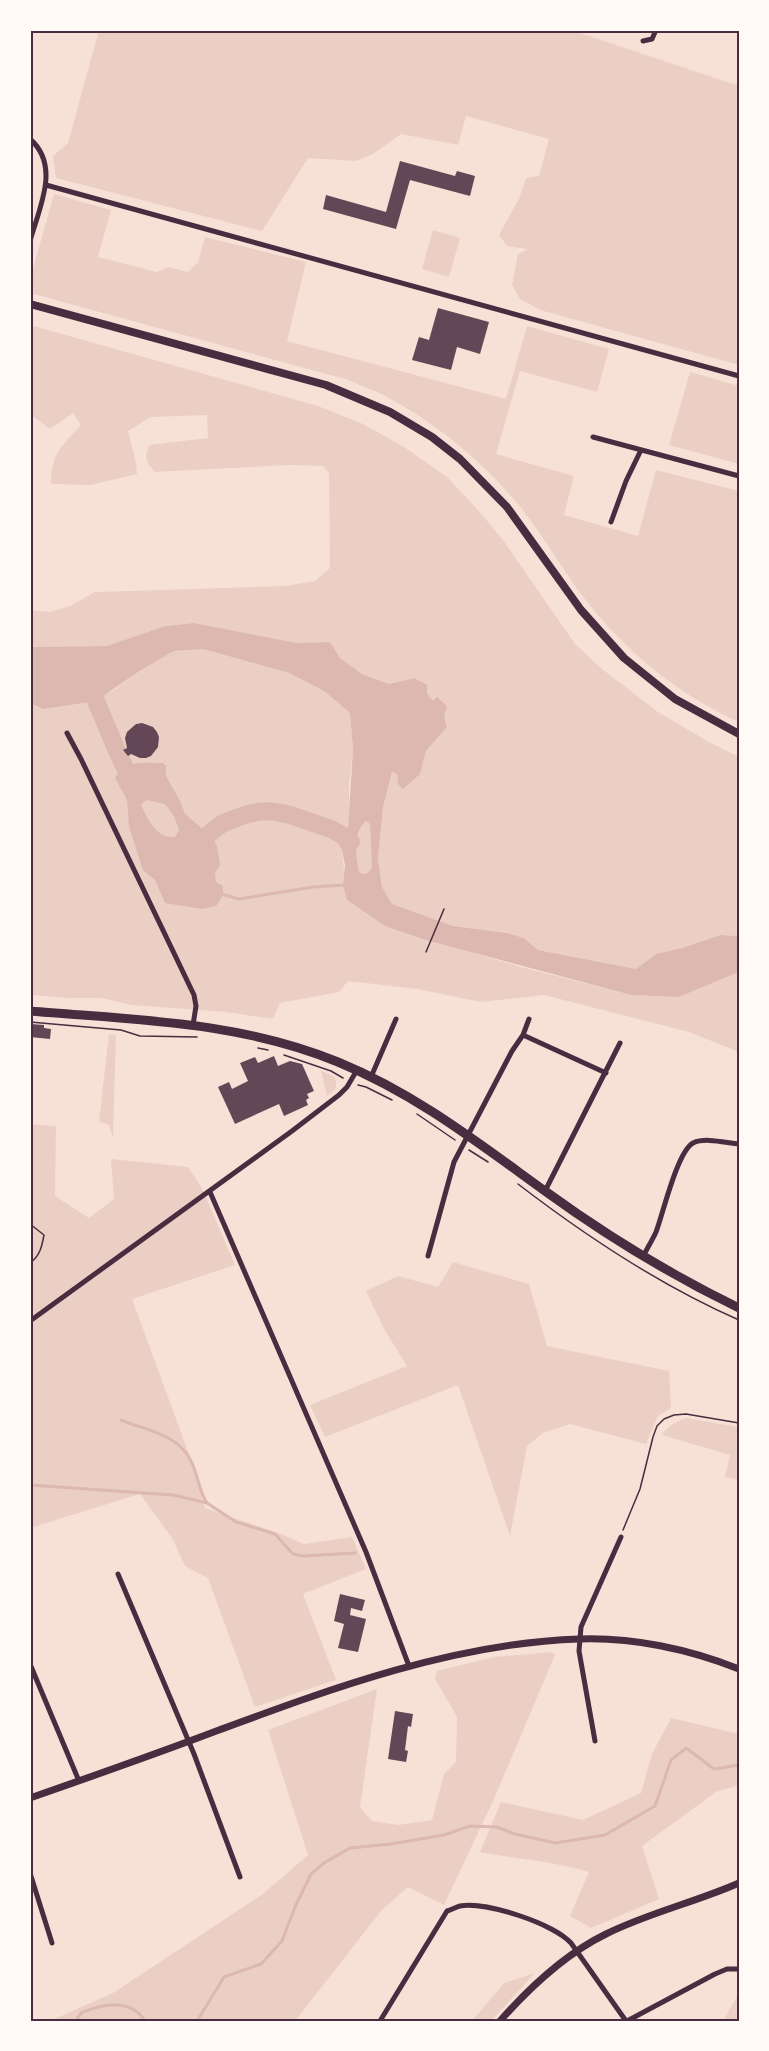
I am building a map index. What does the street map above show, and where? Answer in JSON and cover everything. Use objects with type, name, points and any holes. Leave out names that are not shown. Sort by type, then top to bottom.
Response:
[{"type":"main road","points":[[30,304],[326,385],[390,412],[432,437],[460,459],[507,507],[581,610],[624,658],[675,699],[739,734]]},
{"type":"main road","points":[[30,1011],[194,1025],[240,1032],[307,1050],[357,1070],[414,1100],[468,1134],[609,1236],[693,1285],[739,1308]]},
{"type":"street","points":[[643,41],[652,39],[656,30]]},
{"type":"street","points":[[30,139],[43,155],[47,169],[46,185],[30,241]]},
{"type":"street","points":[[46,185],[739,376]]},
{"type":"street","points":[[593,437],[739,476]]},
{"type":"street","points":[[611,522],[626,481],[641,450]]},
{"type":"street","points":[[67,733],[194,994],[196,1006],[194,1025]]},
{"type":"street","points":[[371,1077],[396,1019]]},
{"type":"street","points":[[428,1256],[454,1162],[523,1035],[529,1019]]},
{"type":"street","points":[[523,1035],[606,1073]]},
{"type":"street","points":[[545,1191],[621,1043]]},
{"type":"street","points":[[30,1322],[339,1095],[357,1070]]},
{"type":"street","points":[[643,1257],[657,1231],[686,1149],[693,1143],[705,1141],[739,1144]]},
{"type":"street","points":[[210,1192],[362,1543],[409,1666]]},
{"type":"street","points":[[595,1741],[579,1651],[582,1621],[621,1537]]},
{"type":"street","points":[[117,1574],[188,1742],[240,1877]]},
{"type":"street","points":[[30,1798],[270,1711],[409,1666],[529,1642],[614,1640],[684,1651],[738,1666]]},
{"type":"street","points":[[30,1664],[79,1781]]},
{"type":"street","points":[[30,1873],[52,1943]]},
{"type":"street","points":[[500,2021],[523,1996],[577,1952],[606,1934],[739,1883]]},
{"type":"street","points":[[380,2021],[447,1911],[461,1906],[492,1908],[534,1921],[561,1933],[626,2021],[715,1974],[727,1969],[737,1969]]},
{"type":"path","points":[[426,952],[444,909]]},
{"type":"path","points":[[30,1022],[121,1029],[140,1036],[197,1036]]},
{"type":"path","points":[[259,1048],[268,1050]]},
{"type":"path","points":[[277,1052],[331,1071],[396,1102]]},
{"type":"path","points":[[415,1113],[491,1165]]},
{"type":"path","points":[[510,1178],[565,1220],[629,1263],[739,1320]]},
{"type":"path","points":[[30,1224],[44,1235],[37,1258],[30,1263]]},
{"type":"path","points":[[621,1537],[640,1489],[657,1426],[664,1419],[686,1414],[739,1423]]},
{"type":"shaded area","points":[[99,30],[571,30],[739,86],[739,365],[540,310],[520,299],[512,285],[518,254],[528,249],[507,246],[499,235],[519,199],[526,178],[539,176],[549,139],[466,116],[458,145],[401,134],[373,154],[356,161],[308,158],[262,231],[56,178],[53,156],[68,143]]},
{"type":"shaded area","points":[[54,194],[111,210],[98,257],[157,272],[168,267],[188,272],[198,262],[205,237],[306,262],[287,341],[506,399],[527,326],[609,349],[597,392],[520,371],[496,454],[574,476],[564,515],[638,536],[656,470],[739,491],[739,722],[678,688],[641,659],[607,626],[581,595],[533,524],[499,482],[454,441],[404,407],[382,394],[345,379],[30,293],[30,279]]},
{"type":"shaded area","points":[[433,230],[460,238],[449,277],[422,269]]},
{"type":"shaded area","points":[[30,325],[318,406],[363,424],[404,447],[447,477],[503,540],[575,644],[602,669],[658,712],[739,757],[739,936],[720,935],[656,954],[636,969],[538,950],[524,938],[507,933],[453,926],[392,904],[382,887],[378,858],[383,807],[392,772],[420,774],[426,751],[447,727],[433,701],[414,678],[389,684],[362,674],[340,658],[330,642],[297,643],[194,623],[165,626],[107,646],[30,647],[30,610],[50,612],[70,606],[95,592],[285,586],[315,581],[330,568],[329,473],[323,466],[287,465],[155,472],[152,469],[146,457],[149,445],[208,438],[207,415],[151,417],[128,431],[137,474],[90,485],[51,484],[55,457],[81,425],[73,413],[50,429],[30,414]]},
{"type":"shaded area","points":[[690,372],[739,386],[739,464],[669,445]]},
{"type":"shaded area","points":[[194,623],[297,643],[330,642],[340,658],[362,674],[389,684],[414,678],[427,685],[427,693],[433,701],[437,697],[447,706],[444,717],[447,727],[426,751],[420,774],[403,789],[398,784],[397,774],[392,772],[383,807],[378,858],[382,887],[392,904],[453,926],[507,933],[524,938],[538,950],[636,969],[656,954],[720,935],[739,936],[739,972],[679,997],[631,995],[426,940],[385,926],[347,900],[343,885],[345,865],[342,850],[335,839],[339,832],[348,829],[353,749],[350,713],[324,691],[289,673],[203,649],[174,651],[96,701],[43,709],[30,703],[30,647],[107,646],[165,626]],"holes":[[[366,821],[369,823],[372,867],[368,873],[364,874],[359,872],[356,845],[362,826]]]},
{"type":"shaded area","points":[[203,649],[289,673],[324,691],[350,713],[353,750],[349,785],[349,823],[348,829],[335,839],[342,850],[347,900],[385,926],[521,967],[631,995],[679,997],[739,972],[739,1052],[689,1032],[544,995],[481,1002],[417,989],[348,981],[339,992],[280,1003],[273,1019],[226,1012],[131,1005],[102,998],[30,995],[30,703],[43,709],[112,691],[138,672],[174,651]]},
{"type":"shaded area","points":[[136,763],[163,763],[166,766],[166,776],[185,814],[210,835],[217,846],[220,865],[215,873],[216,882],[223,886],[223,895],[216,906],[202,909],[165,903],[155,880],[143,870],[129,827],[127,800],[115,778],[125,768]],"holes":[[[146,800],[165,804],[174,816],[179,830],[175,837],[168,837],[158,831],[141,805]]]},
{"type":"shaded area","points":[[366,821],[370,828],[372,867],[368,873],[364,874],[359,872],[356,845],[359,832]]},
{"type":"shaded area","points":[[109,1034],[116,1035],[113,1137],[108,1124],[99,1122]]},
{"type":"shaded area","points":[[321,1071],[331,1075],[336,1082],[335,1090],[327,1096]]},
{"type":"shaded area","points":[[30,1124],[56,1126],[55,1196],[89,1218],[114,1199],[111,1159],[188,1167],[202,1188],[235,1265],[132,1299],[197,1476],[205,1508],[304,1544],[352,1537],[366,1569],[303,1594],[336,1680],[255,1707],[208,1578],[185,1566],[172,1538],[140,1494],[30,1528]]},
{"type":"shaded area","points":[[453,1262],[529,1284],[547,1346],[669,1371],[671,1408],[658,1416],[646,1444],[570,1424],[543,1433],[527,1446],[510,1536],[458,1385],[325,1437],[310,1405],[407,1366],[384,1329],[366,1291],[398,1276],[438,1287]]},
{"type":"shaded area","points":[[686,1418],[739,1427],[739,1480],[725,1477],[730,1455],[662,1435],[670,1426]]},
{"type":"shaded area","points":[[552,1652],[555,1655],[494,1799],[444,1905],[408,1887],[381,1911],[295,2021],[50,2021],[113,1993],[263,1894],[308,1855],[268,1730],[377,1689],[360,1807],[372,1821],[398,1825],[432,1820],[444,1774],[456,1762],[457,1717],[435,1679],[437,1671],[494,1657]]},
{"type":"shaded area","points":[[671,1718],[739,1734],[739,1785],[716,1792],[642,1846],[659,1899],[591,1928],[570,1916],[589,1872],[480,1852],[501,1802],[583,1820],[641,1793],[652,1754]]},
{"type":"shaded area","points":[[535,1973],[491,2021],[472,2021],[504,1983]]},
{"type":"shaded area","points":[[739,1993],[739,2021],[723,2021]]},
{"type":"building","points":[[400,161],[455,176],[457,171],[475,176],[470,196],[410,180],[396,229],[323,209],[326,195],[386,212]]},
{"type":"building","points":[[438,308],[489,322],[480,354],[457,347],[451,370],[412,360],[419,337],[429,340]]},
{"type":"building","points":[[142,723],[153,727],[157,732],[158,747],[151,756],[146,758],[131,754],[128,756],[123,750],[127,748],[125,738],[127,732],[136,724]]},
{"type":"building","points":[[31,1024],[44,1025],[44,1028],[51,1029],[50,1039],[30,1037]]},
{"type":"building","points":[[274,1056],[278,1066],[290,1061],[302,1064],[314,1091],[307,1094],[308,1105],[284,1116],[279,1104],[235,1124],[218,1087],[229,1082],[232,1089],[248,1081],[240,1063],[255,1057],[258,1063]]},
{"type":"building","points":[[340,1594],[365,1600],[362,1611],[351,1608],[350,1615],[366,1619],[358,1652],[338,1648],[344,1624],[334,1621]]},
{"type":"building","points":[[395,1711],[413,1714],[411,1727],[408,1726],[406,1762],[388,1759]]},
{"type":"waterway","points":[[96,701],[134,787]]},
{"type":"waterway","points":[[191,846],[200,842],[224,823],[264,811],[283,813],[324,827],[339,833],[351,842]]},
{"type":"waterway","points":[[221,894],[239,899],[313,887],[345,885]]},
{"type":"waterway","points":[[121,1420],[162,1435],[179,1446],[192,1463],[207,1503]]},
{"type":"waterway","points":[[30,1485],[173,1495],[207,1503],[236,1522],[275,1534],[293,1554],[303,1556],[355,1553]]},
{"type":"waterway","points":[[197,2021],[224,1977],[261,1964],[282,1941],[311,1874],[324,1863],[350,1848],[444,1835],[470,1826],[497,1827],[515,1834],[555,1843],[605,1835],[655,1806],[671,1760],[686,1748],[714,1769],[739,1765]]},
{"type":"waterway","points":[[76,2021],[81,2013],[97,2007],[115,2005],[132,2009],[145,2021]]}]
